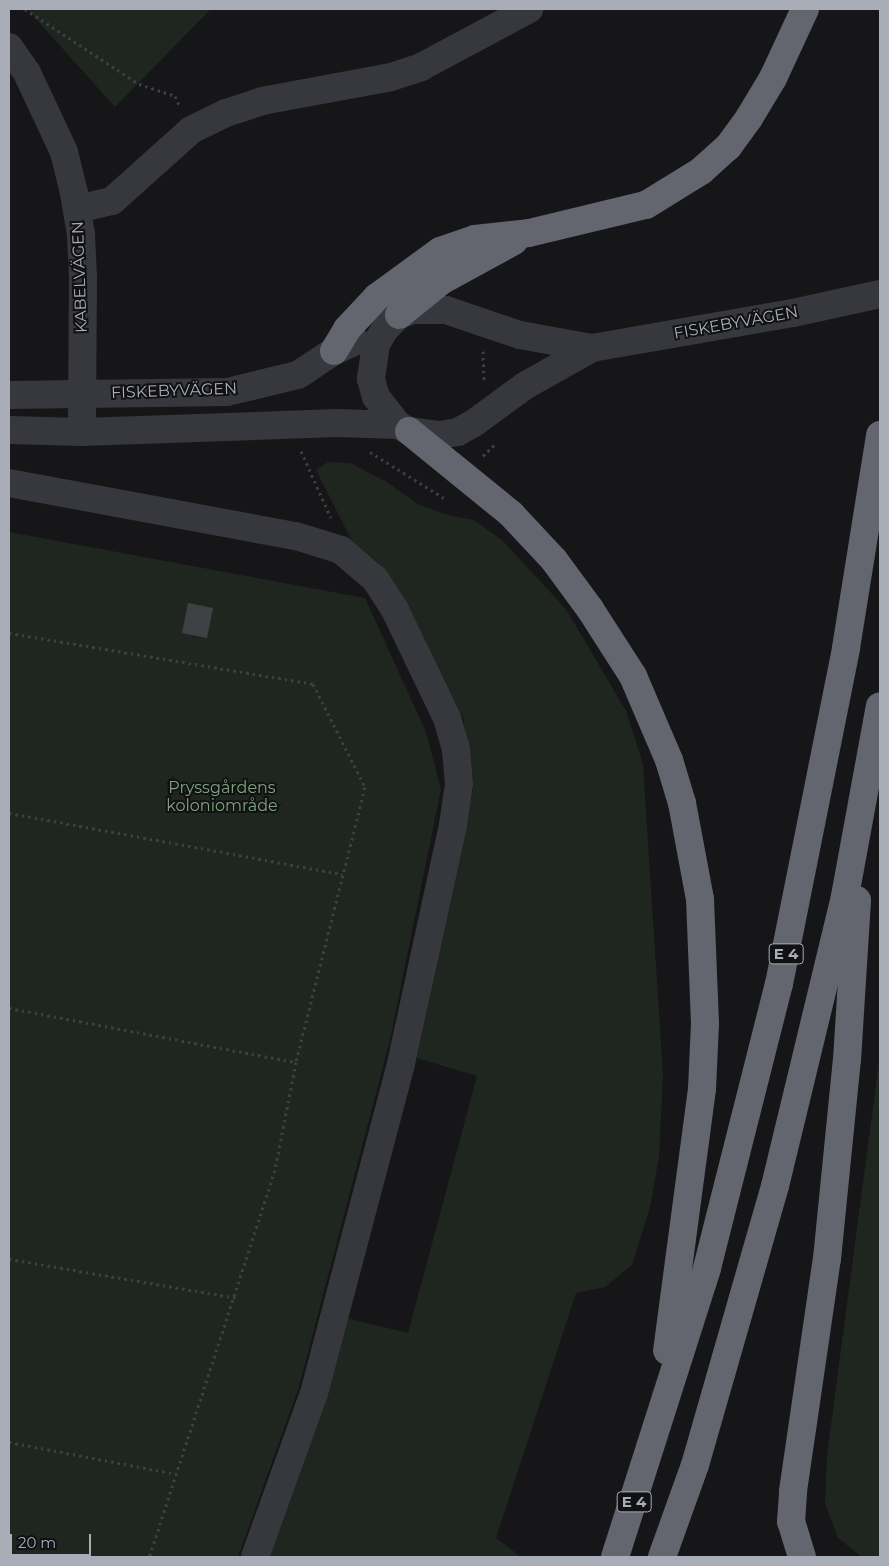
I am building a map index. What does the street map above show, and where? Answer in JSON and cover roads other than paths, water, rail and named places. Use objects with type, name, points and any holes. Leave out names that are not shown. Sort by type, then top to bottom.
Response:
[{"type":"highway","points":[[334,350],[347,329],[377,296],[440,250],[475,239],[529,233],[646,205],[701,171],[728,147],[749,118],[773,78],[805,9]]},
{"type":"highway","points":[[392,322],[441,281],[529,233]]},
{"type":"highway","points":[[403,428],[511,514],[554,560],[590,609],[633,676],[669,760],[694,851],[704,952],[702,1089],[678,1282],[652,1446]]},
{"type":"highway","name":"E 4","points":[[615,1557],[652,1446],[707,1268],[779,984],[845,657],[880,436]]},
{"type":"highway","name":"E 4","points":[[662,1557],[695,1464],[775,1186],[845,896],[880,706]]},
{"type":"highway","points":[[802,1557],[791,1522],[792,1491],[829,1239],[847,1060],[864,796]]},
{"type":"street","points":[[77,209],[112,201],[191,130],[262,101],[391,77],[421,67],[529,9]]},
{"type":"street","name":"KABELVÄGEN","points":[[9,47],[27,73],[64,152],[77,209],[82,260],[82,432]]},
{"type":"street","name":"FISKEBYVÄGEN","points":[[9,395],[227,392],[298,375],[334,350],[413,310],[446,310],[491,326],[550,342],[592,348],[793,313],[880,294]]},
{"type":"street","points":[[392,322],[376,344],[371,379],[385,412],[403,428]]},
{"type":"street","name":"FISKEBYVÄGEN","points":[[9,430],[82,432],[337,423],[403,428],[440,435],[458,432],[498,403],[592,348]]},
{"type":"street","points":[[9,483],[296,536],[341,550],[375,579],[394,608],[448,718],[459,784],[453,825],[396,1083],[314,1394],[255,1557]]},
{"type":"park label","name":"Pryssgårdens koloniområde","points":[[222,797]]}]
